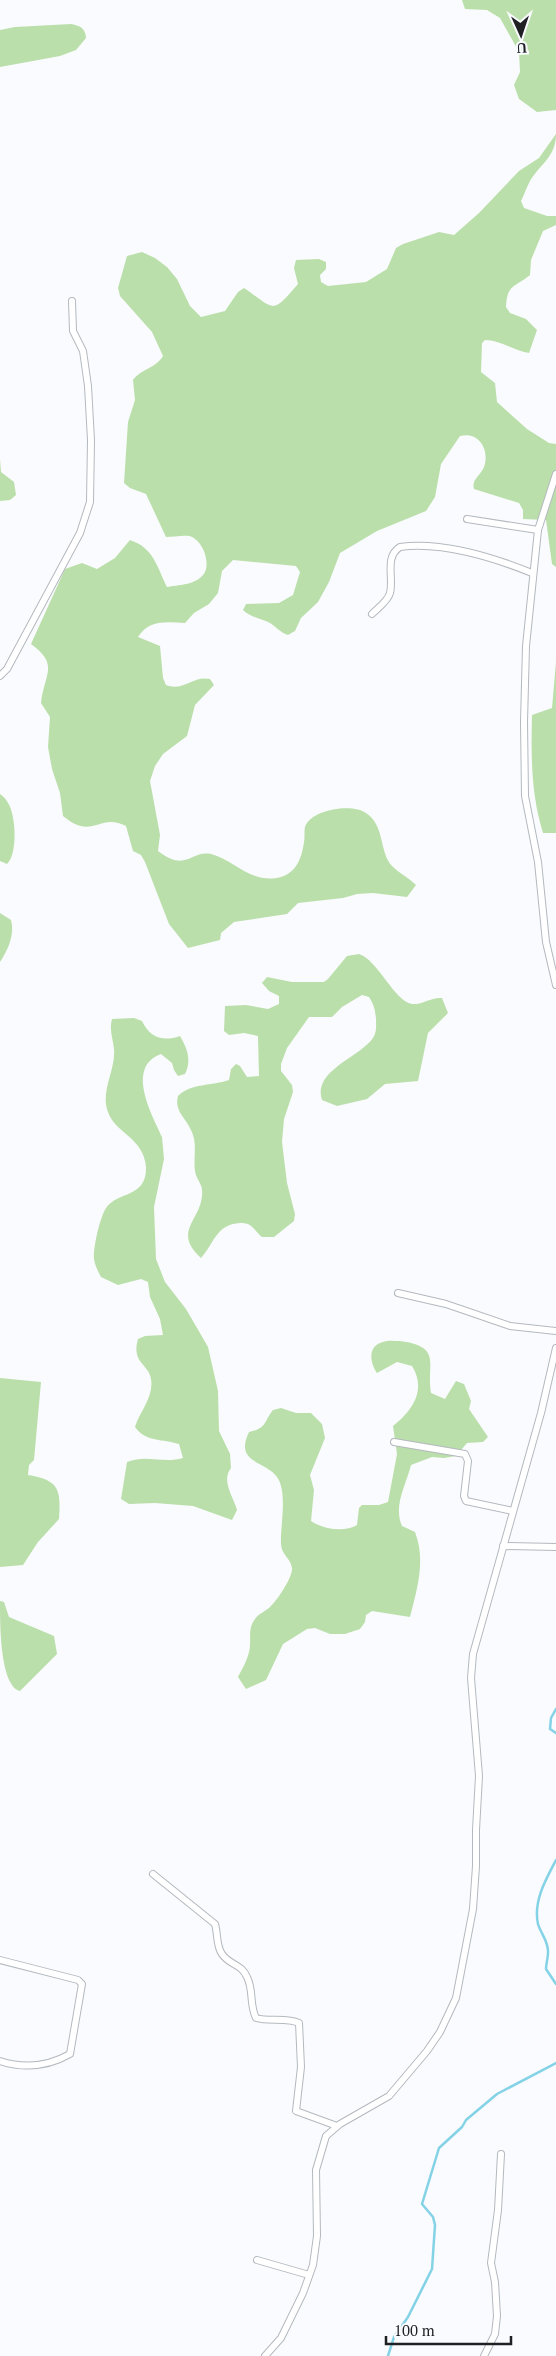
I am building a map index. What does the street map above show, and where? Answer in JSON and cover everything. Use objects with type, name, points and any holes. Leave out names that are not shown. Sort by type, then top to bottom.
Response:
[{"type":"street","points":[[0,676],[10,662],[22,636],[80,533],[90,502],[91,440],[88,386],[83,351],[72,331],[72,301]]},
{"type":"street","points":[[556,474],[538,530],[532,572],[524,671],[524,788],[538,862],[546,942],[556,985]]},
{"type":"street","points":[[467,519],[538,530]]},
{"type":"street","points":[[372,614],[387,599],[390,593],[390,567],[394,552],[400,547],[436,547],[502,561],[532,572]]},
{"type":"street","points":[[398,1293],[446,1304],[510,1326],[556,1331]]},
{"type":"street","points":[[264,2356],[281,2338],[309,2275],[318,2236],[316,2170],[326,2136],[337,2126],[389,2096],[427,2052],[440,2032],[456,1998],[473,1909],[476,1866],[479,1776],[471,1678],[473,1654],[541,1413],[556,1348]]},
{"type":"street","points":[[394,1442],[464,1454],[468,1461],[464,1496],[466,1501],[513,1511]]},
{"type":"street","points":[[503,1546],[556,1546]]},
{"type":"street","points":[[153,1874],[215,1924],[220,1952],[226,1959],[241,1967],[247,1977],[253,1993],[251,2008],[256,2018],[267,2021],[294,2021],[299,2024],[301,2067],[296,2111],[337,2126]]},
{"type":"street","points":[[0,1960],[78,1980],[82,1984],[70,2054],[39,2066],[16,2066],[0,2061]]},
{"type":"street","points":[[484,2356],[495,2334],[498,2316],[491,2263],[498,2210],[500,2154]]},
{"type":"street","points":[[257,2260],[309,2275]]},
{"type":"green space","points":[[462,0],[556,0],[556,110],[537,112],[519,99],[514,85],[520,72],[519,52],[500,18],[487,10],[465,9]]},
{"type":"green space","points":[[71,24],[82,28],[85,32],[86,38],[76,50],[60,56],[0,67],[0,30],[15,27]]},
{"type":"green space","points":[[556,134],[550,155],[533,176],[521,201],[524,208],[547,216],[556,216],[556,225],[543,231],[531,260],[530,275],[512,287],[508,294],[506,307],[510,313],[526,319],[537,330],[529,353],[485,340],[482,343],[481,372],[495,383],[497,402],[527,429],[549,443],[556,444],[556,567],[552,564],[546,520],[523,519],[523,510],[519,503],[474,489],[475,480],[484,467],[484,448],[478,439],[473,436],[460,436],[441,464],[435,497],[426,511],[377,531],[340,553],[329,582],[318,602],[301,618],[295,631],[288,635],[285,634],[268,622],[252,616],[243,610],[246,604],[279,603],[293,595],[300,572],[296,566],[233,560],[222,571],[218,593],[209,604],[194,613],[185,623],[165,622],[153,624],[142,631],[138,637],[160,646],[163,678],[166,685],[178,686],[204,678],[210,679],[214,685],[195,705],[187,736],[163,754],[155,766],[150,781],[160,835],[158,851],[167,857],[182,861],[198,855],[211,854],[261,878],[281,877],[291,872],[298,863],[303,848],[305,827],[309,821],[315,816],[333,809],[352,808],[366,813],[372,818],[379,831],[388,860],[395,869],[416,885],[407,897],[373,893],[298,903],[287,914],[234,922],[221,933],[220,940],[188,948],[169,924],[145,862],[141,855],[133,851],[126,826],[107,822],[86,827],[74,823],[63,816],[60,793],[52,769],[48,747],[50,717],[41,703],[48,664],[40,651],[31,644],[65,569],[82,563],[97,569],[115,558],[130,540],[138,543],[150,553],[167,587],[196,581],[206,571],[205,553],[198,542],[189,536],[166,537],[146,494],[130,488],[124,483],[128,422],[135,400],[133,380],[163,356],[152,332],[120,296],[118,288],[127,256],[142,252],[155,258],[167,267],[177,279],[190,306],[201,317],[225,311],[238,292],[244,288],[268,305],[277,305],[298,284],[294,268],[296,260],[319,259],[326,262],[326,269],[320,275],[321,282],[328,286],[366,282],[387,269],[396,248],[403,244],[439,232],[454,235],[479,213],[519,171],[539,158]]},
{"type":"green space","points":[[0,459],[1,472],[14,482],[16,495],[10,500],[0,501]]},
{"type":"green space","points":[[556,662],[556,833],[543,833],[534,789],[532,715],[552,708]]},
{"type":"green space","points":[[0,794],[11,809],[15,834],[13,852],[7,864],[0,861]]},
{"type":"green space","points":[[0,913],[11,920],[12,931],[8,947],[0,962]]},
{"type":"green space","points":[[359,954],[373,964],[405,1001],[416,1004],[442,998],[448,1013],[428,1033],[418,1081],[385,1084],[367,1099],[337,1106],[322,1100],[321,1090],[324,1081],[330,1073],[367,1045],[373,1038],[376,1028],[375,1012],[369,997],[362,995],[342,1007],[332,1017],[309,1017],[287,1048],[281,1064],[281,1071],[292,1085],[293,1092],[284,1119],[282,1142],[287,1183],[295,1214],[294,1221],[274,1237],[262,1237],[247,1224],[232,1224],[216,1236],[201,1258],[188,1240],[188,1232],[202,1199],[202,1189],[195,1171],[193,1135],[179,1110],[178,1096],[195,1087],[229,1080],[231,1069],[236,1064],[240,1066],[247,1077],[259,1076],[258,1036],[244,1033],[229,1035],[224,1031],[225,1006],[246,1005],[268,1009],[279,1004],[279,996],[269,991],[262,983],[267,977],[292,982],[324,982],[347,956]]},
{"type":"green space","points":[[134,1018],[142,1021],[153,1035],[158,1037],[168,1039],[180,1036],[188,1054],[185,1074],[178,1076],[172,1063],[161,1054],[150,1060],[145,1069],[143,1080],[148,1104],[162,1137],[164,1159],[154,1207],[156,1259],[165,1282],[186,1309],[208,1347],[218,1391],[219,1431],[230,1454],[231,1468],[228,1473],[227,1483],[237,1510],[232,1520],[193,1506],[155,1503],[129,1504],[121,1499],[127,1462],[141,1459],[176,1460],[183,1458],[179,1444],[149,1438],[135,1427],[149,1398],[151,1386],[150,1374],[137,1353],[138,1339],[145,1336],[163,1335],[160,1319],[150,1297],[148,1282],[141,1279],[118,1285],[101,1277],[94,1259],[97,1233],[106,1208],[117,1199],[137,1189],[145,1177],[146,1167],[140,1149],[112,1119],[106,1104],[107,1088],[114,1057],[111,1031],[112,1019]]},
{"type":"green space","points":[[387,1341],[400,1341],[422,1347],[427,1352],[430,1358],[431,1393],[445,1399],[456,1381],[464,1384],[471,1401],[469,1409],[488,1437],[483,1442],[467,1443],[456,1456],[432,1457],[411,1465],[401,1495],[399,1511],[402,1526],[415,1532],[420,1553],[419,1575],[410,1617],[372,1611],[366,1615],[365,1622],[360,1629],[345,1634],[330,1634],[315,1628],[307,1629],[283,1644],[266,1680],[246,1689],[238,1677],[250,1648],[250,1631],[253,1623],[256,1617],[277,1600],[292,1572],[290,1562],[281,1548],[283,1500],[280,1483],[272,1471],[248,1456],[245,1450],[245,1442],[249,1432],[262,1427],[273,1410],[281,1408],[296,1413],[311,1413],[322,1424],[325,1438],[310,1475],[314,1490],[311,1521],[334,1529],[346,1529],[357,1525],[359,1508],[362,1505],[379,1505],[388,1502],[397,1454],[393,1426],[406,1414],[418,1392],[418,1383],[412,1366],[397,1362],[377,1373],[373,1365],[371,1355],[374,1347]]},
{"type":"green space","points":[[0,1378],[41,1382],[34,1460],[29,1465],[28,1475],[52,1483],[58,1493],[60,1509],[59,1519],[38,1542],[23,1565],[0,1567]]},
{"type":"green space","points":[[0,1601],[4,1602],[9,1617],[54,1636],[57,1654],[20,1691],[13,1687],[8,1678],[2,1653]]},
{"type":"waterway","points":[[556,1709],[551,1718],[550,1729],[556,1733]]},
{"type":"waterway","points":[[556,1860],[541,1890],[537,1907],[538,1924],[548,1949],[546,1969],[556,1984]]},
{"type":"waterway","points":[[388,2356],[394,2337],[408,2317],[432,2269],[435,2225],[433,2217],[422,2204],[439,2148],[462,2127],[466,2120],[497,2094],[556,2063]]}]
